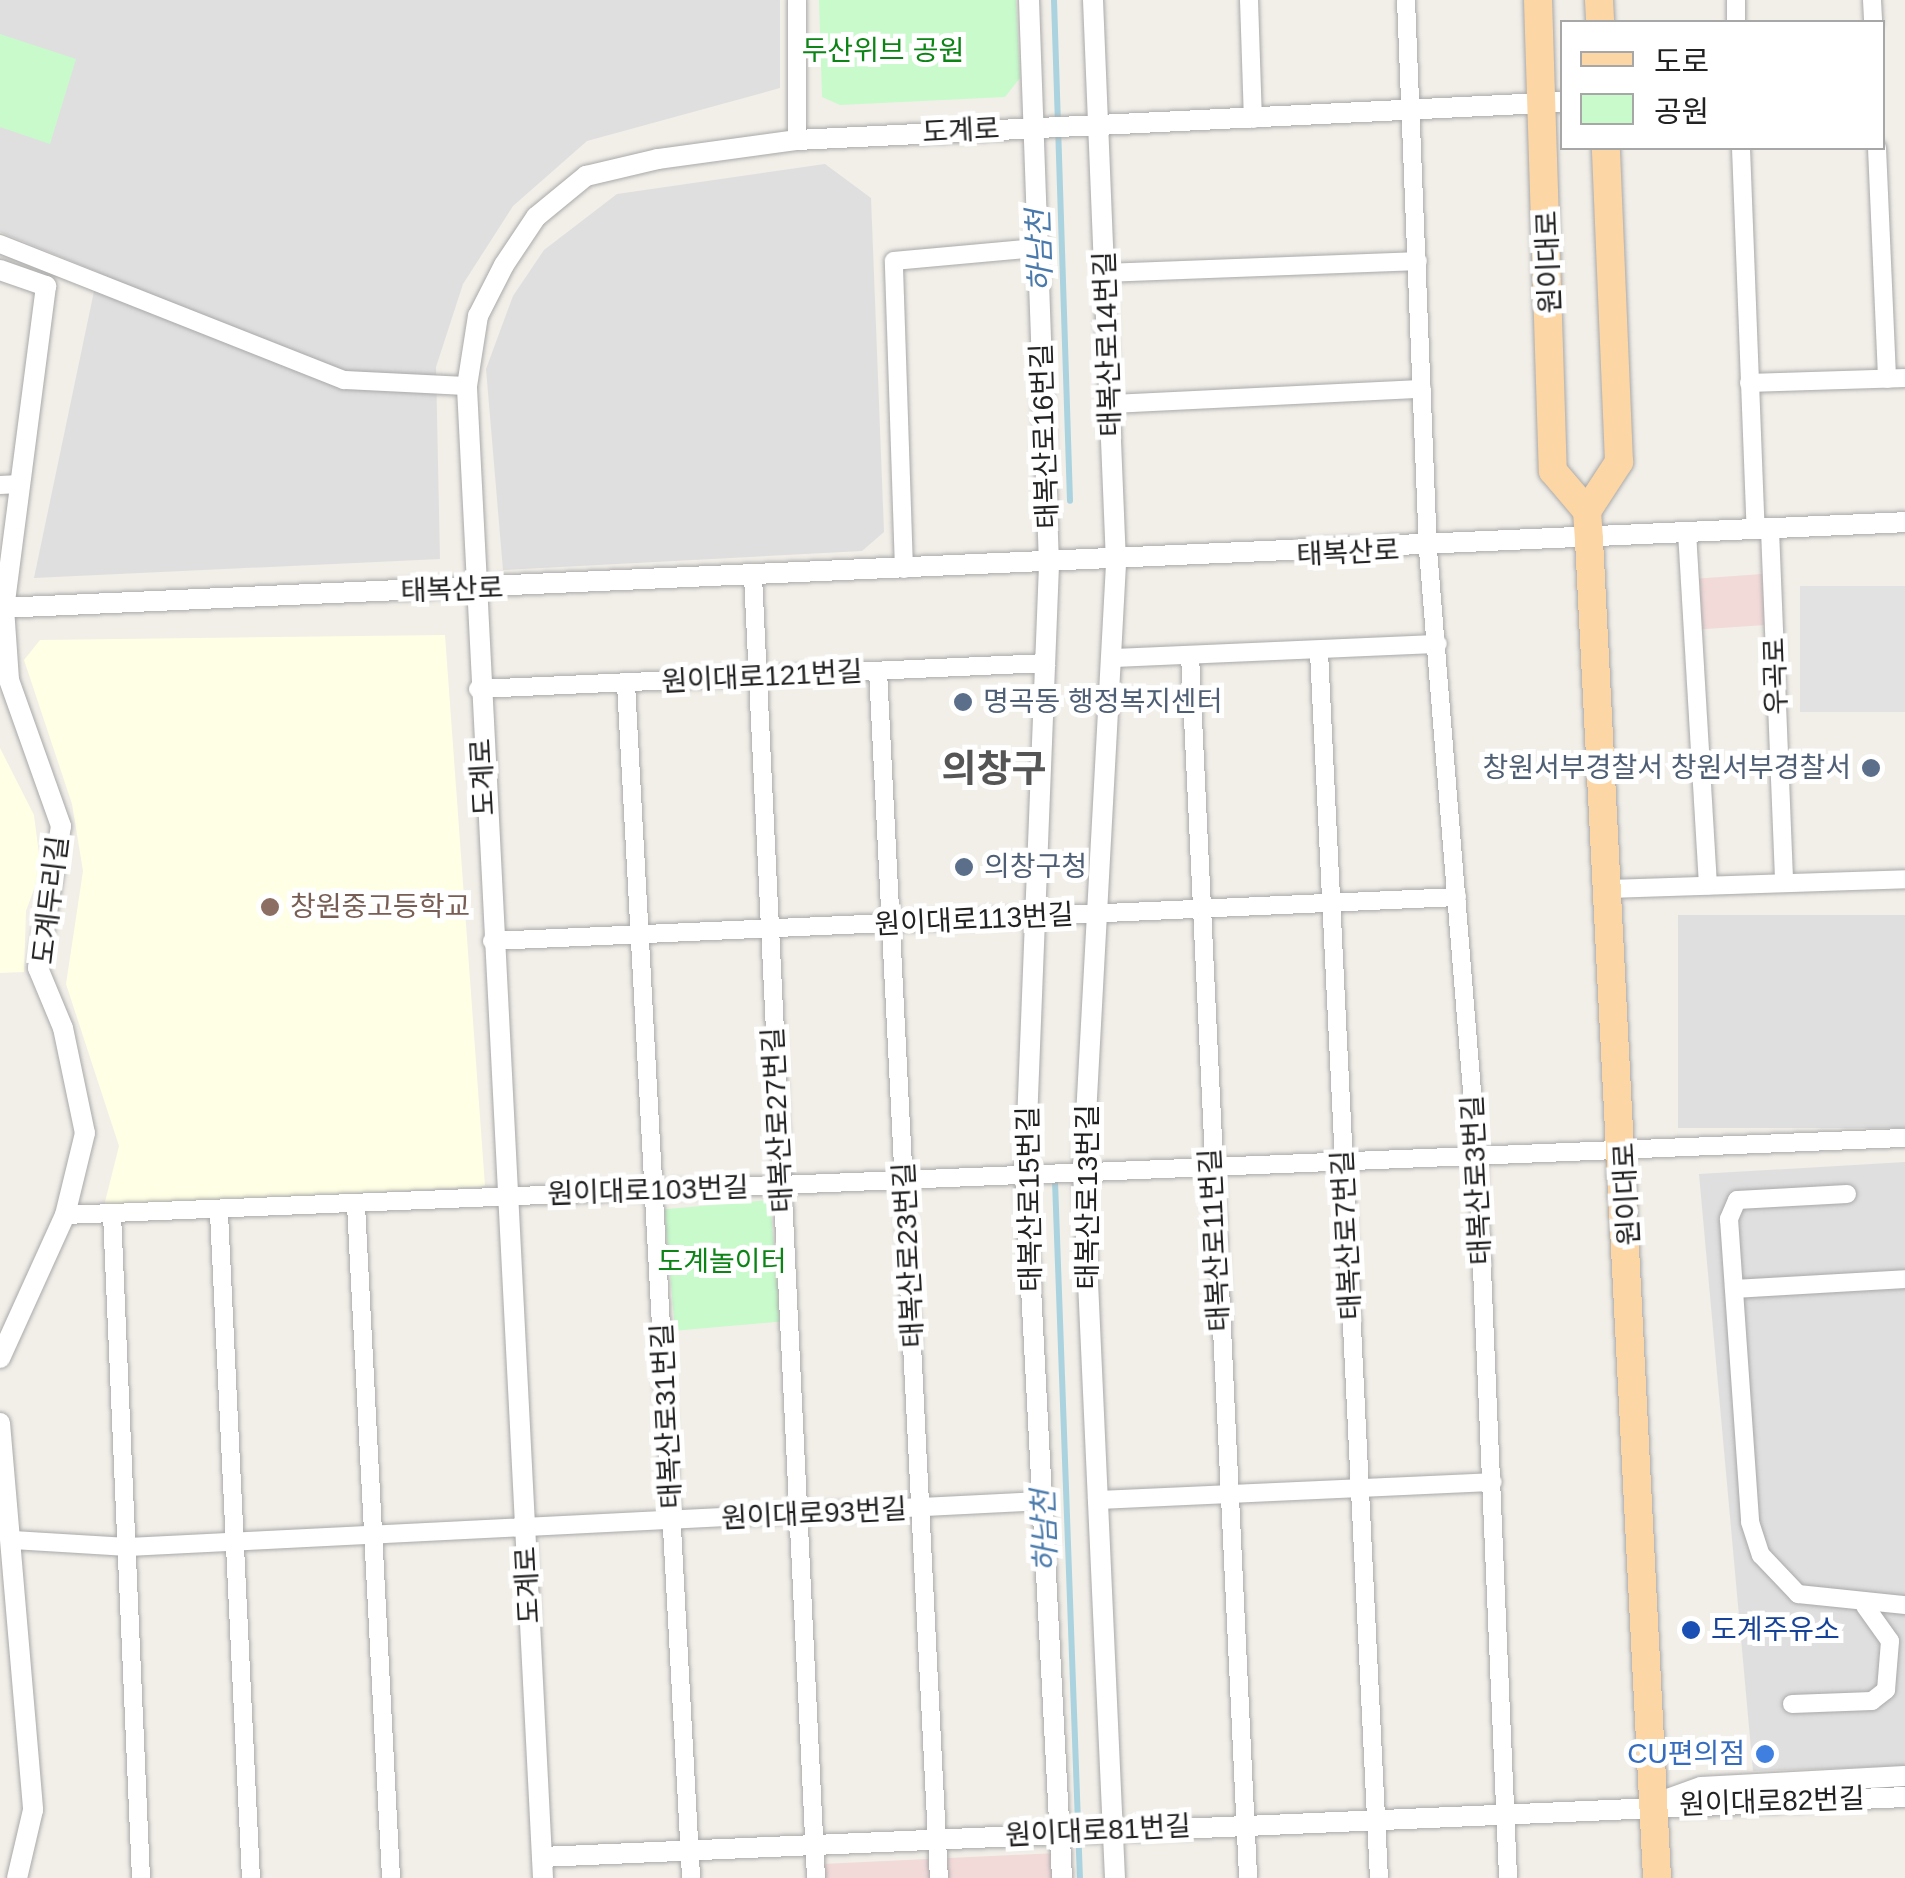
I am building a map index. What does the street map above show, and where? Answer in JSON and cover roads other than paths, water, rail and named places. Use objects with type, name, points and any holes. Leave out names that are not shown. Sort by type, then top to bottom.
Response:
[{"type":"main road","name":"원이대로","points":[[1538,0],[1553,102],[1553,472],[1587,511],[1590,540],[1625,1143],[1657,1878]]},
{"type":"main road","points":[[1587,511],[1619,462],[1606,150]]},
{"type":"street","points":[[797,140],[798,0]]},
{"type":"street","name":"태복산로16번길","points":[[1028,0],[1039,127],[1038,248],[1053,565]]},
{"type":"street","name":"태복산로14번길","points":[[1093,0],[1094,125],[1111,404],[1111,564]]},
{"type":"street","points":[[1249,0],[1252,119]]},
{"type":"street","name":"태복산로3번길","points":[[1406,0],[1428,550],[1477,1152],[1508,1878]]},
{"type":"street","points":[[1094,125],[1410,113],[1553,102]]},
{"type":"street","name":"도계로","points":[[543,1867],[478,690],[467,386],[478,316],[504,265],[536,217],[586,176],[797,140],[1094,125]]},
{"type":"street","name":"우곡로","points":[[1741,150],[1749,382],[1763,530],[1784,883]]},
{"type":"street","points":[[1749,382],[1896,378],[1878,150]]},
{"type":"street","points":[[0,244],[344,380],[467,386]]},
{"type":"street","points":[[904,569],[894,262],[1038,248]]},
{"type":"street","points":[[1106,274],[1418,262]]},
{"type":"street","name":"도계두리길","points":[[0,270],[46,286],[10,484],[2,608],[10,680],[61,826],[38,968],[63,1028],[85,1133],[66,1215],[0,1358]]},
{"type":"street","points":[[1111,404],[1422,389]]},
{"type":"street","points":[[1590,540],[1905,522]]},
{"type":"street","points":[[1687,532],[1708,885]]},
{"type":"street","name":"태복산로","points":[[2,608],[904,569],[1111,564],[1590,540]]},
{"type":"street","name":"태복산로13번길","points":[[1111,564],[1112,658],[1083,1171],[1097,1500],[1105,1831],[1115,1878]]},
{"type":"street","name":"태복산로15번길","points":[[1053,565],[1025,1174],[1062,1878]]},
{"type":"street","name":"태복산로27번길","points":[[753,576],[816,1878]]},
{"type":"street","points":[[1112,658],[1438,644]]},
{"type":"street","name":"태복산로7번길","points":[[1319,652],[1379,1878]]},
{"type":"street","name":"태복산로11번길","points":[[1190,655],[1198,909],[1248,1878]]},
{"type":"street","name":"원이대로121번길","points":[[478,690],[1046,663]]},
{"type":"street","name":"태복산로23번길","points":[[878,672],[939,1878]]},
{"type":"street","name":"태복산로31번길","points":[[626,684],[690,1878]]},
{"type":"street","points":[[1610,889],[1905,879]]},
{"type":"street","name":"원이대로113번길","points":[[492,942],[1457,897]]},
{"type":"street","name":"원이대로103번길","points":[[66,1215],[219,1213],[1344,1160],[1625,1143],[1905,1138]]},
{"type":"street","points":[[1847,1194],[1737,1200],[1729,1219],[1750,1522],[1761,1555],[1798,1594],[1865,1606],[1905,1605]]},
{"type":"street","points":[[356,1204],[391,1878]]},
{"type":"street","points":[[219,1213],[251,1878]]},
{"type":"street","points":[[112,1214],[141,1878]]},
{"type":"street","points":[[1734,1289],[1905,1279]]},
{"type":"street","points":[[0,1423],[13,1540],[33,1810],[17,1878]]},
{"type":"street","points":[[1097,1500],[1493,1482]]},
{"type":"street","name":"원이대로93번길","points":[[13,1540],[128,1548],[1043,1501]]},
{"type":"street","points":[[1792,1704],[1872,1701],[1886,1690],[1890,1641],[1865,1606]]},
{"type":"street","name":"원이대로82번길","points":[[1654,1804],[1701,1787],[1905,1776]]},
{"type":"street","name":"원이대로82번길","points":[[1654,1804],[1905,1797]]},
{"type":"street","name":"원이대로81번길","points":[[543,1867],[689,1850],[1654,1804]]},
{"type":"waterway","name":"하남천","points":[[1054,0],[1070,501]]},
{"type":"waterway","name":"하남천","points":[[1055,1181],[1080,1878]]},
{"type":"place","name":"명곡동 행정복지센터","points":[[963,702]]},
{"type":"place","name":"창원서부경찰서 창원서부경찰서","points":[[1871,768]]},
{"type":"place","name":"의창구청","points":[[964,867]]},
{"type":"place","name":"창원중고등학교","points":[[270,907]]},
{"type":"place","name":"도계주유소","points":[[1691,1630]]},
{"type":"place","name":"CU편의점","points":[[1765,1754]]},
{"type":"district","name":"의창구","points":[[994,770]]},
{"type":"park label","name":"두산위브 공원","points":[[883,51]]},
{"type":"park label","name":"도계놀이터","points":[[722,1262]]}]
